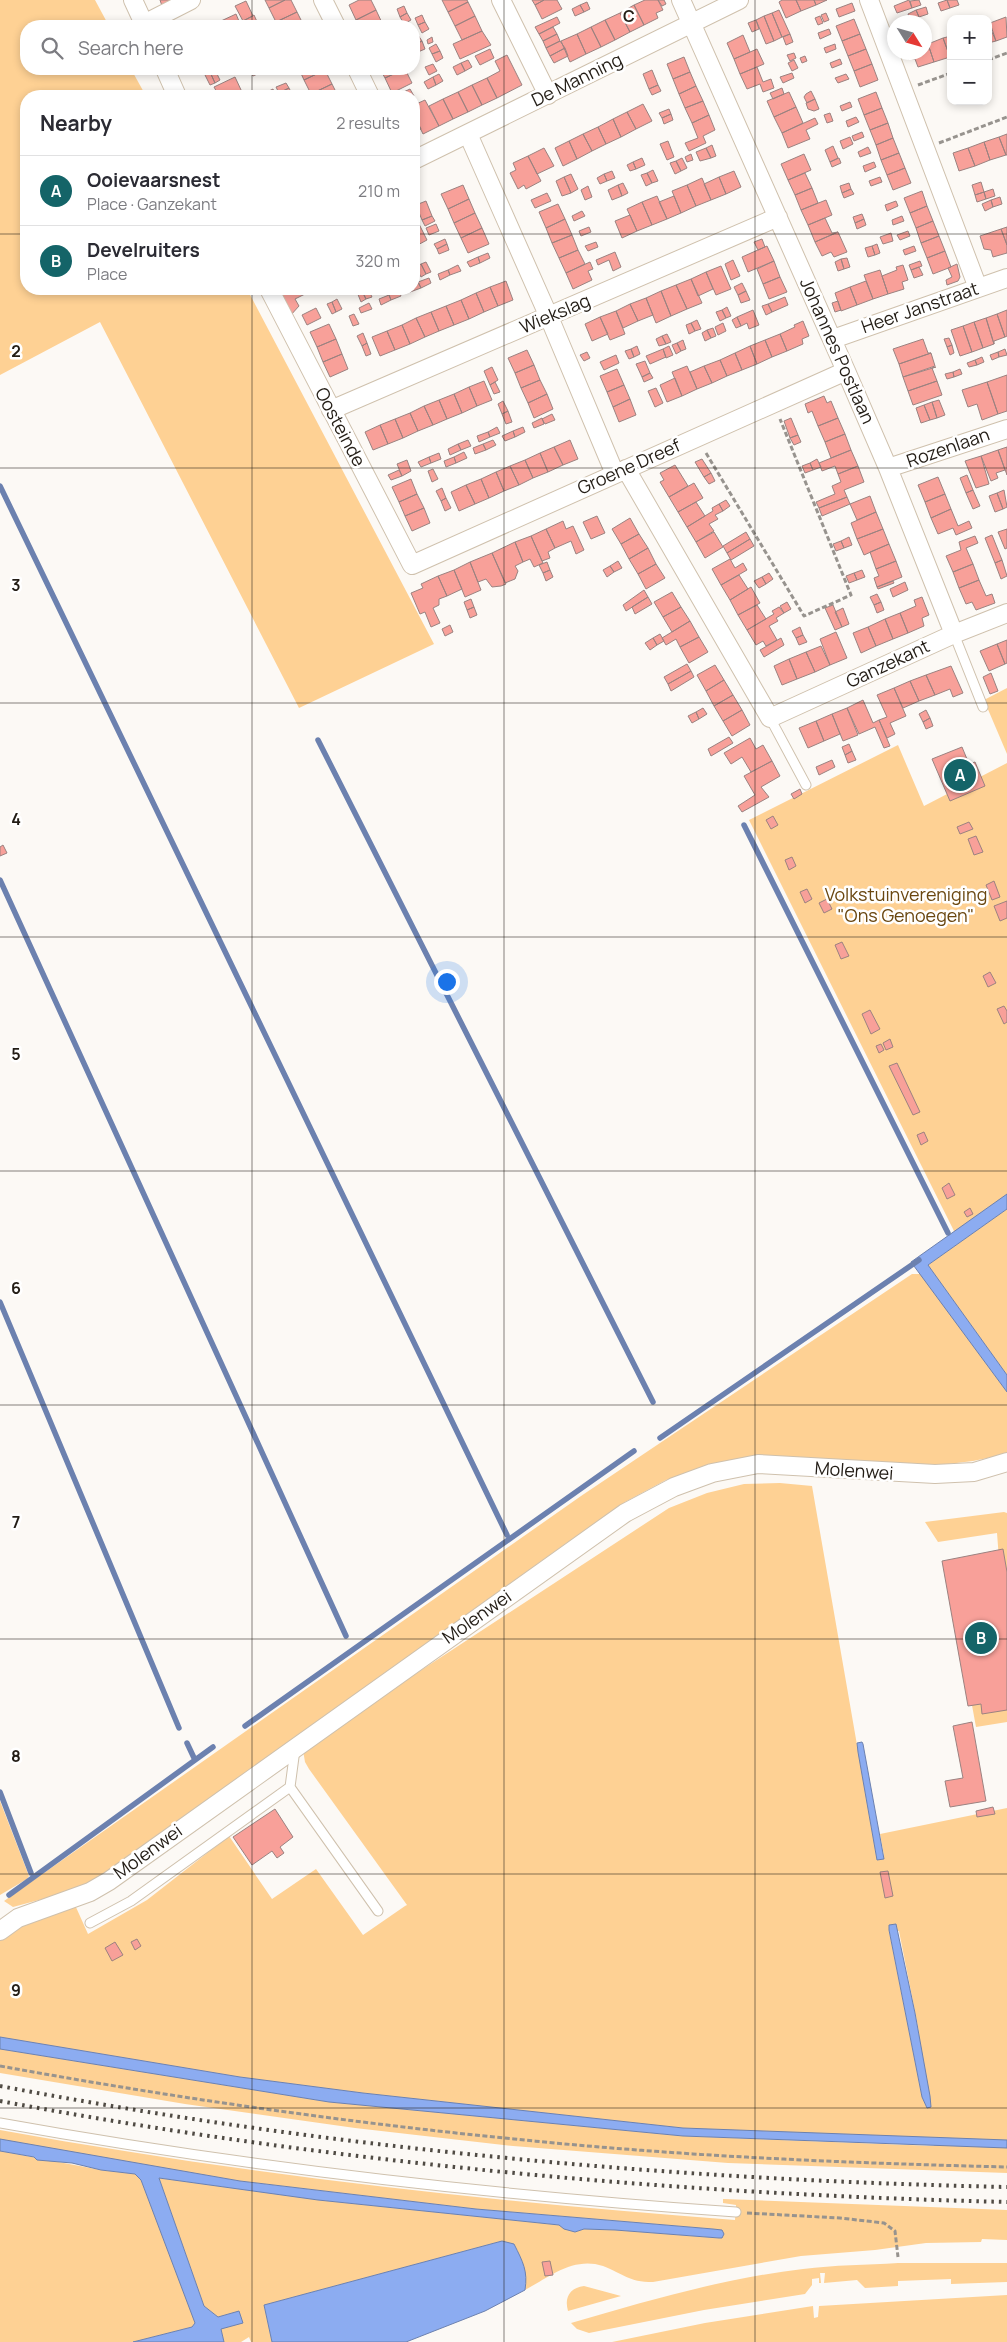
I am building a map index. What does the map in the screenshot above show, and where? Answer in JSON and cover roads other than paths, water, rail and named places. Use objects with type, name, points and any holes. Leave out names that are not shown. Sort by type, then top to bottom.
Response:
[{"type":"street","points":[[132,0],[142,20]]},
{"type":"street","points":[[153,20],[191,0]]},
{"type":"street","points":[[323,0],[333,20]]},
{"type":"street","points":[[502,0],[548,95]]},
{"type":"street","name":"Johannes Postlaan","points":[[681,0],[833,339],[888,468],[954,634]]},
{"type":"street","name":"De Manning","points":[[420,157],[739,0]]},
{"type":"street","points":[[869,0],[978,288]]},
{"type":"street","points":[[168,75],[174,90]]},
{"type":"street","points":[[359,75],[367,90]]},
{"type":"street","points":[[468,134],[620,471],[770,718]]},
{"type":"street","name":"Wiekslag","points":[[331,410],[778,217]]},
{"type":"street","name":"Heer Janstraat","points":[[833,339],[1007,278]]},
{"type":"street","name":"Oosteinde","points":[[271,295],[412,566]]},
{"type":"street","name":"Groene Dreef","points":[[412,566],[846,371]]},
{"type":"street","name":"Rozenlaan","points":[[888,468],[1007,428]]},
{"type":"street","name":"Ganzekant","points":[[770,718],[954,634],[1007,613]]},
{"type":"street","name":"Molenwei","points":[[0,1932],[18,1918],[90,1892],[108,1881],[292,1748],[625,1513],[674,1487],[712,1473],[758,1464],[935,1474],[974,1472],[1007,1462]]},
{"type":"lane","name":"Johannes Postlaan","points":[[954,634],[983,707]]},
{"type":"lane","points":[[770,718],[806,785]]},
{"type":"lane","points":[[292,1748],[294,1757],[290,1786],[378,1911]]},
{"type":"lane","points":[[90,1923],[131,1901],[290,1786]]},
{"type":"lane","points":[[0,2122],[174,2152],[349,2176],[540,2197],[736,2212]]},
{"type":"water","points":[[1007,1194],[1007,1209],[928,1265],[1007,1375],[1007,1392],[911,1262]]},
{"type":"water","points":[[862,1742],[884,1859],[877,1860],[858,1752],[857,1743]]},
{"type":"water","points":[[896,1924],[930,2096],[931,2107],[927,2108],[922,2097],[889,1930],[889,1925]]},
{"type":"water","points":[[0,2037],[240,2077],[363,2093],[683,2128],[1007,2140],[1007,2148],[683,2136],[329,2102],[0,2049]]},
{"type":"water","points":[[0,2139],[240,2181],[476,2209],[713,2229],[722,2230],[724,2234],[722,2238],[719,2238],[615,2230],[584,2229],[575,2232],[564,2229],[559,2225],[318,2200],[159,2178],[204,2306],[218,2317],[239,2311],[243,2323],[221,2329],[224,2342],[133,2342],[192,2327],[195,2323],[141,2180],[135,2174],[101,2170],[72,2163],[37,2160],[34,2157],[0,2151]]},
{"type":"water","points":[[502,2241],[514,2244],[520,2256],[525,2272],[525,2290],[485,2311],[406,2342],[272,2342],[264,2305]]},
{"type":"waterway","points":[[0,486],[507,1535]]},
{"type":"waterway","points":[[318,740],[653,1402]]},
{"type":"waterway","points":[[744,825],[948,1233]]},
{"type":"waterway","points":[[0,880],[346,1636]]},
{"type":"waterway","points":[[660,1438],[919,1260]]},
{"type":"waterway","points":[[0,1302],[179,1728]]},
{"type":"waterway","points":[[245,1726],[634,1451]]},
{"type":"waterway","points":[[187,1743],[195,1760]]},
{"type":"waterway","points":[[9,1895],[213,1747]]},
{"type":"waterway","points":[[0,1792],[31,1873]]},
{"type":"railway","points":[[0,2086],[250,2127],[502,2158],[754,2177],[1007,2187]]},
{"type":"railway","points":[[0,2101],[250,2142],[501,2172],[754,2192],[1007,2202]]},
{"type":"place","name":"Ooievaarsnest","points":[[960,775]]},
{"type":"place","name":"Develruiters","points":[[981,1638]]},
{"type":"park label","name":"Volkstuinvereniging \"Ons Genoegen\"","points":[[906,905]]}]
